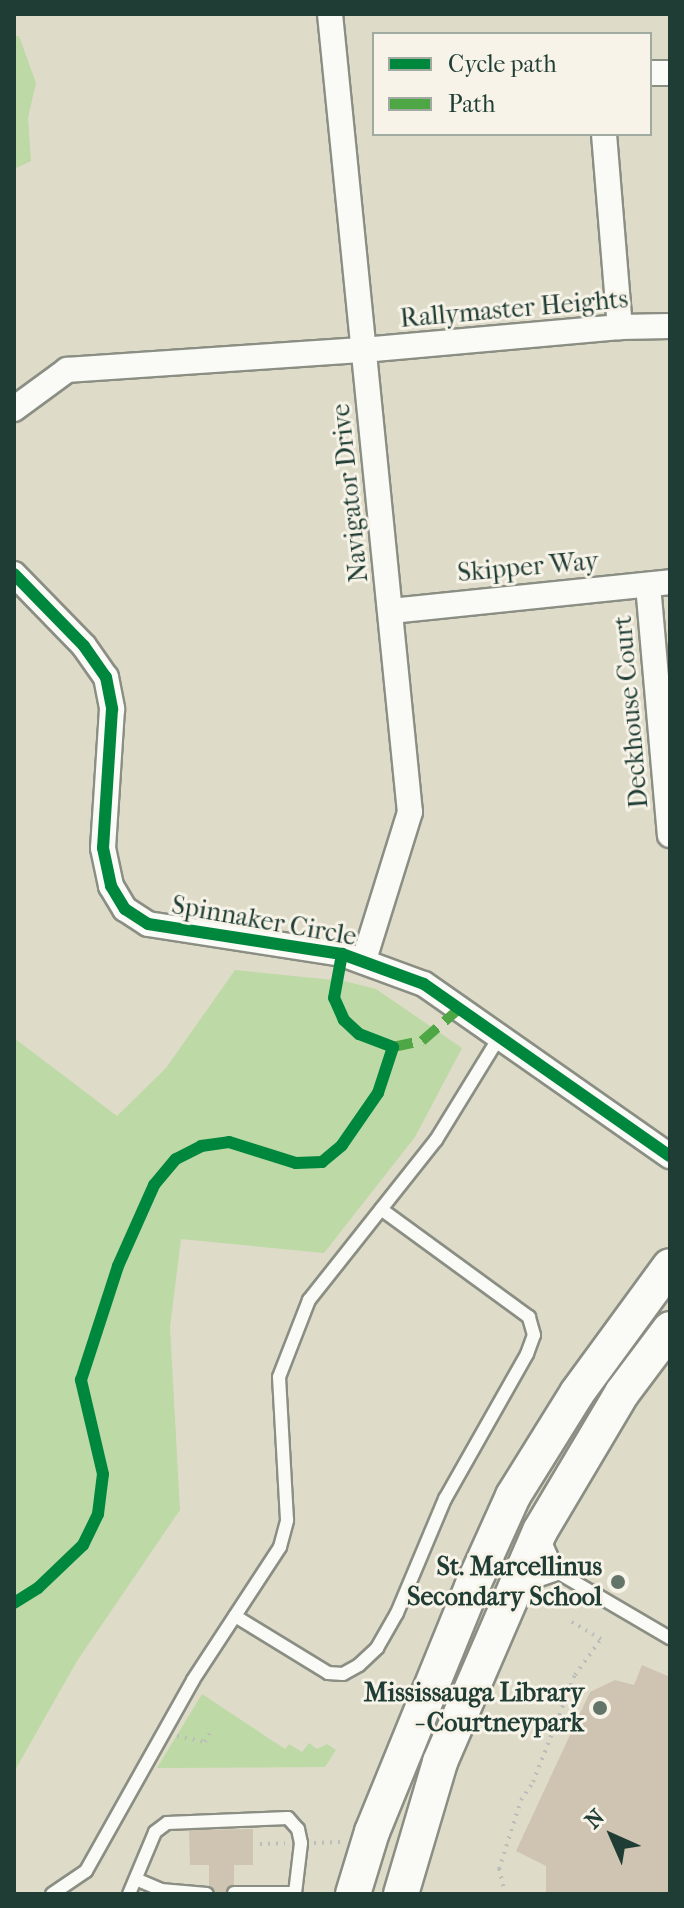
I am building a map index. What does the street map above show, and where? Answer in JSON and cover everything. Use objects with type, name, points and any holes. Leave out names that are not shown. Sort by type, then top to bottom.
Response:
[{"type":"main road","points":[[353,1894],[372,1832],[472,1587],[513,1496],[577,1393],[670,1266]]},
{"type":"main road","points":[[401,1894],[440,1762],[540,1531],[622,1393],[670,1329]]},
{"type":"street","name":"Navigator Drive","points":[[330,14],[410,812],[364,960]]},
{"type":"street","points":[[604,136],[620,327]]},
{"type":"street","name":"Rallymaster Heights","points":[[363,350],[620,327],[670,326]]},
{"type":"street","points":[[14,409],[67,370],[363,350]]},
{"type":"street","name":"Spinnaker Circle","points":[[14,574],[84,646],[106,677],[112,709],[103,848],[111,886],[125,909],[148,924],[364,960],[424,984],[670,1156]]},
{"type":"street","name":"Skipper Way","points":[[391,611],[418,605],[659,583]]},
{"type":"street","name":"Deckhouse Court","points":[[659,583],[670,835]]},
{"type":"lane","points":[[52,1894],[86,1871],[163,1733],[280,1547],[287,1520],[279,1377],[309,1300],[436,1140],[500,1036]]},
{"type":"lane","points":[[235,1616],[328,1673],[343,1674],[359,1665],[377,1648],[397,1613],[445,1499],[527,1354],[534,1335],[529,1317],[381,1209]]},
{"type":"lane","points":[[540,1531],[559,1573],[670,1638]]},
{"type":"lane","points":[[514,1589],[559,1573]]},
{"type":"lane","points":[[129,1894],[138,1880],[155,1832],[167,1823],[282,1817],[288,1818],[298,1829],[301,1843],[295,1894]]},
{"type":"lane","points":[[138,1880],[161,1892],[207,1894]]},
{"type":"lane","points":[[234,1893],[309,1894]]},
{"type":"path","points":[[505,1894],[499,1869],[521,1800],[533,1782],[575,1675],[601,1639],[571,1622]]},
{"type":"path","points":[[163,1733],[205,1742],[212,1729]]},
{"type":"green space","points":[[14,36],[19,36],[36,83],[28,118],[31,161],[14,169]]},
{"type":"green space","points":[[235,970],[344,981],[376,989],[462,1048],[415,1137],[324,1253],[181,1239],[170,1327],[180,1510],[77,1661],[14,1772],[14,1038],[117,1116],[166,1068]]},
{"type":"green space","points":[[202,1694],[285,1749],[289,1744],[302,1752],[309,1743],[317,1749],[327,1744],[336,1750],[325,1767],[157,1768]]},
{"type":"building","points":[[642,1665],[670,1677],[670,1894],[546,1894],[546,1866],[516,1851],[590,1692],[615,1680],[634,1685]]},
{"type":"building","points":[[253,1829],[253,1865],[234,1865],[234,1894],[209,1894],[209,1865],[190,1865],[189,1830]]},
{"type":"marked path","points":[[393,1047],[422,1041],[460,1008]]},
{"type":"cycle path","points":[[14,574],[84,646],[106,677],[112,709],[103,848],[111,886],[125,909],[148,924],[342,954],[424,984],[670,1156]]},
{"type":"cycle path","points":[[14,1603],[38,1588],[83,1545],[98,1514],[103,1474],[81,1380],[118,1266],[154,1185],[176,1159],[201,1146],[229,1142],[296,1163],[322,1162],[342,1145],[378,1093],[393,1047],[359,1034],[344,1020],[334,998],[342,954]]},
{"type":"place","name":"St. Marcellinus Secondary School","points":[[618,1582]]},
{"type":"place","name":"Mississauga Library - Courtneypark","points":[[600,1708]]}]
